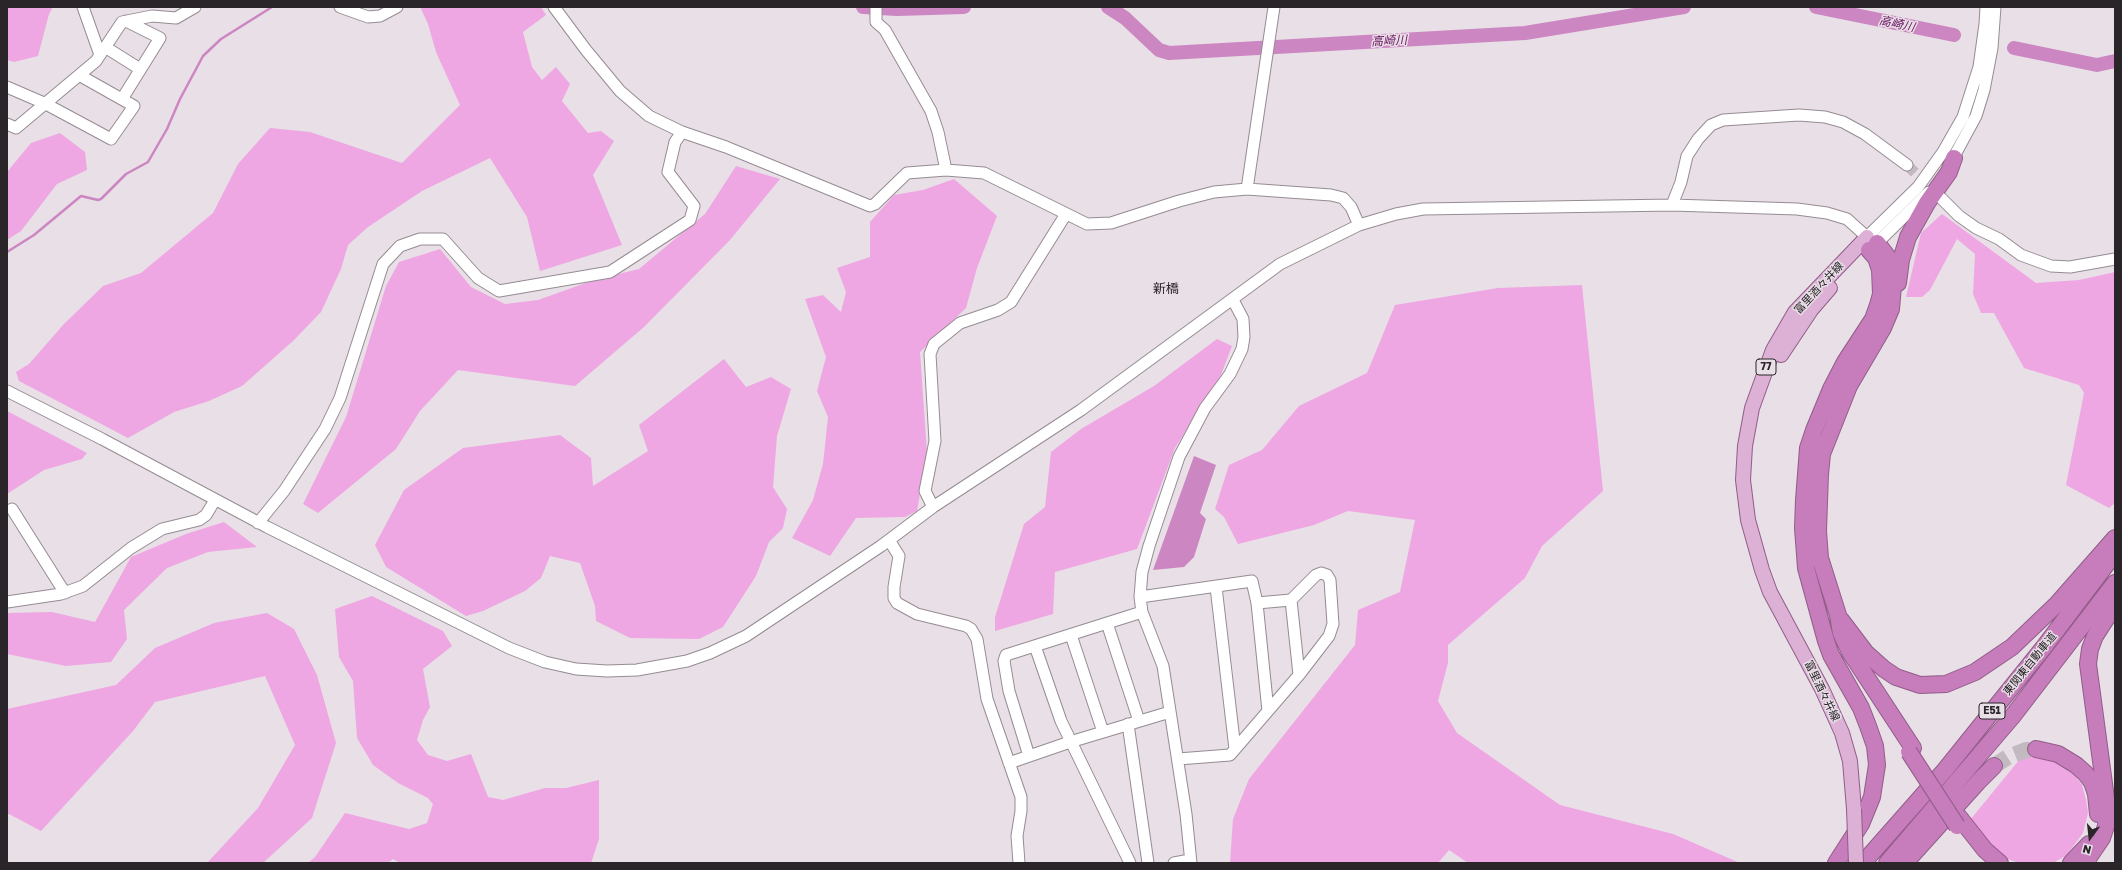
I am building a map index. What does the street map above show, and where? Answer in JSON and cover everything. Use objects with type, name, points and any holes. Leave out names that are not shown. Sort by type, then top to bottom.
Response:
[{"type":"highway","points":[[1954,158],[1949,172],[1924,208],[1908,237],[1901,260],[1895,300],[1883,328],[1849,386],[1822,454],[1818,500],[1820,558],[1838,616],[1841,633],[1850,652],[1911,750],[1986,863]]},
{"type":"highway","points":[[1871,243],[1887,256],[1892,272],[1893,286],[1891,309]]},
{"type":"highway","points":[[1836,863],[1861,824],[1872,797],[1878,765],[1875,746],[1861,708],[1831,655],[1806,568],[1804,553],[1804,500],[1808,448],[1831,388],[1845,362],[1873,319],[1881,294],[1880,270],[1871,243]]},
{"type":"highway","points":[[1838,616],[1866,653],[1884,669],[1896,677],[1920,685],[1946,684],[1975,672],[2012,647],[2028,634],[2057,604],[2115,538]]},
{"type":"highway","name":"東関東自動車道","points":[[1863,863],[1944,770],[2044,647],[2115,553]]},
{"type":"highway","name":"東関東自動車道","points":[[1888,863],[2012,716],[2115,583]]},
{"type":"highway","points":[[2085,863],[2098,846],[2106,826],[2107,795],[2088,664],[2090,649],[2095,636],[2115,605]]},
{"type":"highway","points":[[1821,619],[1836,639],[1849,668],[1911,750]]},
{"type":"highway","points":[[2036,749],[2058,754],[2076,765],[2092,782],[2096,794],[2098,814],[2093,835],[2084,852],[2071,863]]},
{"type":"highway","points":[[1905,863],[1994,766]]},
{"type":"highway","points":[[1958,821],[1985,850],[2000,863]]},
{"type":"main road","name":"富里酒々井線","points":[[1856,863],[1850,761],[1837,720],[1770,592],[1760,565],[1751,530],[1749,487],[1752,450],[1761,408],[1775,365],[1786,344],[1811,310],[1871,243]]},
{"type":"street","points":[[83,7],[102,51],[140,69]]},
{"type":"street","points":[[7,124],[16,128],[96,61],[122,22],[152,16],[176,18],[194,7]]},
{"type":"street","points":[[340,7],[368,17],[380,16],[397,7]]},
{"type":"street","points":[[554,7],[586,50],[620,91],[649,116],[682,132],[726,148],[870,206],[876,204],[907,173],[946,170],[984,174],[1087,224],[1111,223],[1207,194],[1247,189],[1331,195],[1343,198],[1351,207],[1359,225]]},
{"type":"street","points":[[876,7],[876,22],[885,30],[931,112],[938,132],[946,170]]},
{"type":"street","points":[[1247,189],[1274,7]]},
{"type":"street","points":[[1871,243],[1918,187],[1943,152],[1963,118],[1979,68],[1986,24],[1986,7]]},
{"type":"street","points":[[1871,243],[1925,196],[1954,158],[1976,116],[1984,90],[1992,48],[1996,7]]},
{"type":"street","points":[[122,99],[160,38],[126,21]]},
{"type":"street","points":[[7,86],[44,103],[111,139],[134,106],[79,75]]},
{"type":"street","points":[[1672,205],[1681,182],[1687,156],[1698,138],[1710,125],[1723,120],[1783,116],[1826,117],[1843,122],[1865,134],[1907,165]]},
{"type":"street","points":[[258,523],[284,491],[325,429],[340,398],[383,264],[400,246],[420,239],[443,239],[478,278],[499,292],[610,272],[690,220],[694,206],[668,172],[675,142],[682,132]]},
{"type":"street","points":[[1941,198],[1959,216],[1976,228],[1999,239],[2020,255],[2051,266],[2070,267],[2115,259]]},
{"type":"street","points":[[7,391],[102,439],[258,523],[519,652],[552,664],[576,669],[607,671],[637,670],[687,661],[710,653],[746,636],[889,540],[933,507],[1081,410],[1233,300],[1280,264],[1359,225],[1396,214],[1423,209],[1672,205],[1797,209],[1827,213],[1847,219],[1871,243]]},
{"type":"street","points":[[933,507],[925,491],[935,441],[930,354],[934,344],[960,323],[998,310],[1011,302],[1066,214]]},
{"type":"street","points":[[1174,863],[1191,861],[1178,759],[1162,666],[1142,612],[1140,597],[1142,572],[1149,546],[1179,456],[1205,408],[1230,374],[1242,349],[1244,338],[1243,319],[1233,300]]},
{"type":"street","points":[[7,602],[65,593],[83,586],[144,539],[162,529],[189,524],[199,520],[206,515],[215,500]]},
{"type":"street","points":[[12,510],[65,593]]},
{"type":"street","points":[[889,540],[899,556],[894,587],[894,598],[897,603],[917,614],[960,624],[971,629],[977,639],[987,699],[1022,804],[1017,836],[1019,863]]},
{"type":"street","points":[[1178,759],[1230,755],[1299,675],[1329,636],[1333,624],[1327,575],[1321,573],[1316,575],[1291,600],[1257,603]]},
{"type":"street","points":[[1140,597],[1216,587],[1252,580],[1257,603],[1268,711]]},
{"type":"street","points":[[1216,587],[1235,749]]},
{"type":"street","points":[[1291,600],[1299,675]]},
{"type":"street","points":[[1030,756],[1009,691],[1004,662],[1006,655],[1142,612]]},
{"type":"street","points":[[1107,623],[1139,721]]},
{"type":"street","points":[[1072,635],[1103,732]]},
{"type":"street","points":[[1035,646],[1061,721],[1070,742],[1130,863]]},
{"type":"street","points":[[1009,763],[1070,742],[1170,712]]},
{"type":"street","points":[[1128,724],[1148,863]]},
{"type":"shaded area","points":[[7,7],[53,7],[49,14],[38,56],[14,62],[7,60]]},
{"type":"shaded area","points":[[422,7],[541,7],[546,15],[523,32],[532,67],[542,80],[556,67],[570,84],[562,101],[588,133],[601,131],[614,141],[593,175],[622,245],[540,271],[527,217],[490,158],[422,191],[368,227],[348,245],[341,269],[321,312],[293,341],[242,386],[209,401],[174,412],[128,438],[19,381],[16,372],[29,364],[63,325],[103,286],[141,273],[213,213],[238,164],[270,128],[310,132],[402,163],[460,105],[436,52],[428,24],[421,9]]},
{"type":"shaded area","points":[[60,133],[85,152],[87,170],[57,184],[21,231],[7,240],[7,172],[31,143]]},
{"type":"shaded area","points":[[736,166],[780,179],[730,240],[644,327],[575,386],[458,370],[420,411],[396,449],[318,513],[303,504],[346,417],[386,286],[399,262],[440,249],[471,287],[505,304],[538,300],[594,280],[639,269],[705,214]]},
{"type":"shaded area","points":[[954,179],[997,216],[977,268],[966,308],[920,352],[927,453],[917,511],[905,517],[856,518],[830,556],[792,538],[813,500],[823,464],[828,417],[817,391],[826,357],[805,299],[823,295],[841,312],[846,292],[837,268],[870,257],[870,222],[894,195],[923,190]]},
{"type":"shaded area","points":[[1942,214],[2036,283],[2079,280],[2115,272],[2115,503],[2109,508],[2066,485],[2084,393],[2079,385],[2024,368],[1994,313],[1981,313],[1973,294],[1975,254],[1957,239],[1930,290],[1922,297],[1906,297],[1921,233]]},
{"type":"shaded area","points":[[1582,285],[1603,491],[1542,546],[1525,578],[1448,645],[1448,663],[1438,701],[1457,733],[1560,805],[1673,834],[1740,863],[1468,863],[1449,850],[1438,863],[1230,863],[1233,819],[1249,779],[1355,645],[1358,610],[1400,592],[1415,520],[1348,511],[1314,525],[1238,544],[1224,517],[1215,509],[1229,465],[1262,450],[1299,406],[1367,373],[1395,305],[1498,288]]},
{"type":"shaded area","points":[[1217,339],[1232,346],[1221,375],[1175,448],[1137,549],[1055,572],[1053,614],[995,631],[995,617],[1024,524],[1045,507],[1051,452],[1081,429],[1154,386]]},
{"type":"shaded area","points":[[724,359],[746,387],[771,377],[791,389],[777,436],[773,487],[787,509],[783,528],[769,542],[756,576],[723,627],[699,639],[630,638],[596,621],[595,606],[580,563],[550,556],[541,578],[525,591],[483,611],[466,616],[386,567],[375,545],[404,490],[463,448],[560,435],[591,458],[593,486],[648,451],[639,425]]},
{"type":"shaded area","points":[[7,411],[87,453],[82,459],[44,470],[7,494]]},
{"type":"shaded area","points":[[1194,456],[1216,465],[1200,513],[1206,519],[1194,557],[1184,567],[1153,570]]},
{"type":"shaded area","points":[[224,522],[257,547],[208,552],[167,568],[124,610],[127,639],[111,662],[66,666],[7,654],[7,613],[52,612],[95,622],[131,557],[186,534]]},
{"type":"shaded area","points":[[372,596],[443,631],[452,646],[423,669],[430,707],[423,720],[417,740],[428,755],[447,761],[471,754],[488,797],[503,800],[545,788],[566,788],[599,780],[599,839],[591,863],[400,863],[393,859],[388,863],[308,863],[315,857],[345,813],[409,829],[427,823],[433,804],[428,798],[398,783],[373,765],[357,738],[353,681],[339,657],[335,609]]},
{"type":"shaded area","points":[[267,613],[294,629],[317,675],[336,743],[312,818],[263,863],[207,863],[258,808],[295,745],[265,676],[155,702],[133,731],[41,831],[9,814],[7,815],[7,709],[116,685],[155,648],[214,623]]},
{"type":"shaded area","points":[[2033,756],[2051,759],[2062,764],[2074,774],[2082,785],[2086,800],[2088,813],[2083,833],[2067,855],[2053,863],[2019,863],[2002,857],[1989,846],[1970,820],[2020,759]]},
{"type":"waterway","points":[[7,252],[34,235],[81,196],[98,200],[101,199],[126,174],[148,162],[167,129],[180,99],[203,56],[221,39],[272,7]]},
{"type":"waterway","name":"高崎川","points":[[863,7],[897,9],[964,7]]},
{"type":"waterway","name":"高崎川","points":[[1108,7],[1125,18],[1159,50],[1169,53],[1525,33],[1684,7]]},
{"type":"waterway","name":"高崎川","points":[[1816,7],[1954,35]]},
{"type":"waterway","name":"高崎川","points":[[2014,48],[2097,65],[2115,61]]},
{"type":"tunnel","points":[[1907,165],[1939,196]]},
{"type":"tunnel","points":[[1994,766],[2008,757],[2026,750],[2036,749]]},
{"type":"district","name":"新橋","points":[[1166,289]]}]
